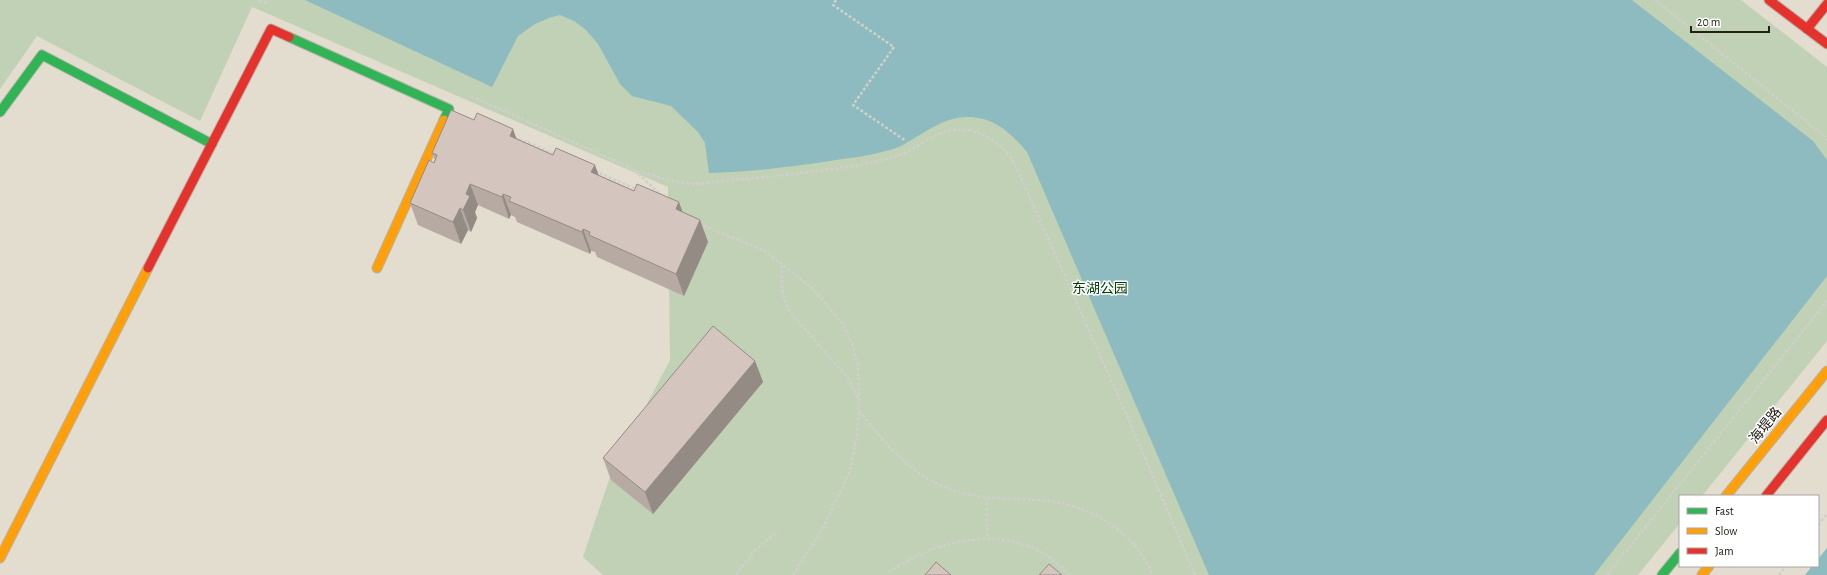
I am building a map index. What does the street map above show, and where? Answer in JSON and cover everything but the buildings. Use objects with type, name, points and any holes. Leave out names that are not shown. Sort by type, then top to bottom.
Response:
[{"type":"street","points":[[1769,0],[1827,44]]},
{"type":"street","points":[[1807,29],[1827,4]]},
{"type":"street","points":[[0,558],[271,29],[449,109],[377,268]]},
{"type":"street","points":[[0,112],[42,55],[212,144]]},
{"type":"street","name":"海堤路","points":[[1727,495],[1827,371]]},
{"type":"street","points":[[1767,495],[1827,420]]},
{"type":"street","points":[[1662,575],[1679,553]]},
{"type":"street","points":[[1702,575],[1708,567]]},
{"type":"path","points":[[259,0],[274,6]]},
{"type":"path","points":[[836,0],[833,5],[894,47],[853,104],[906,141]]},
{"type":"path","points":[[1655,0],[1823,135],[1827,140]]},
{"type":"path","points":[[468,94],[633,170],[694,184],[760,178],[859,164],[903,154],[940,133],[953,130],[967,130],[980,133],[993,139],[1004,148],[1013,160],[1128,418],[1195,575]]},
{"type":"path","points":[[513,136],[556,155]]},
{"type":"path","points":[[592,170],[642,192]]},
{"type":"path","points":[[633,170],[665,200],[656,198]]},
{"type":"path","points":[[694,220],[700,224],[765,251],[814,290],[842,323],[852,344],[858,365],[859,411],[857,436],[850,471],[824,526],[793,575]]},
{"type":"path","points":[[782,265],[782,295],[784,302],[790,312],[848,378],[859,401]]},
{"type":"path","points":[[1607,575],[1827,302]]},
{"type":"path","points":[[859,411],[897,456],[920,475],[948,489],[963,494],[987,498],[1052,501],[1088,511],[1105,519],[1129,539],[1144,558],[1153,575]]},
{"type":"path","points":[[987,498],[987,539]]},
{"type":"path","points":[[1819,524],[1827,514]]},
{"type":"path","points":[[736,575],[753,552],[778,532]]},
{"type":"path","points":[[889,572],[917,555],[934,548],[952,542],[987,539],[1005,540],[1036,550],[1050,557],[1069,575]]},
{"type":"path","points":[[1779,575],[1785,567]]},
{"type":"green space","name":"东湖公园","points":[[0,0],[1741,0],[1827,67],[1827,341],[1703,495],[1679,495],[1679,524],[1638,575],[603,575],[583,557],[612,471],[670,360],[668,187],[252,7],[200,121],[37,36],[0,89]]},
{"type":"water","name":"东湖公园","points":[[305,0],[1632,0],[1813,141],[1827,160],[1827,276],[1594,575],[1209,575],[1027,152],[1008,132],[1001,127],[977,118],[958,118],[932,127],[899,147],[872,154],[785,167],[740,172],[709,173],[705,143],[698,132],[671,106],[632,96],[620,84],[598,44],[585,29],[574,21],[560,15],[535,24],[518,36],[492,87]]},
{"type":"water","points":[[1827,548],[1827,575],[1805,575],[1811,567],[1819,567],[1819,558]]},
{"type":"traffic: fast","points":[[289,37],[449,109],[444,120]]},
{"type":"traffic: fast","points":[[0,112],[42,55],[212,144]]},
{"type":"traffic: fast","points":[[1662,575],[1679,554]]},
{"type":"traffic: slow","points":[[377,268],[444,120]]},
{"type":"traffic: slow","points":[[0,558],[148,268]]},
{"type":"traffic: slow","points":[[1727,495],[1827,371]]},
{"type":"traffic: slow","points":[[1702,575],[1708,567]]},
{"type":"traffic: jam","points":[[1769,0],[1827,44]]},
{"type":"traffic: jam","points":[[1807,29],[1827,4]]},
{"type":"traffic: jam","points":[[148,268],[271,29],[289,37]]},
{"type":"traffic: jam","points":[[1767,495],[1827,420]]}]
